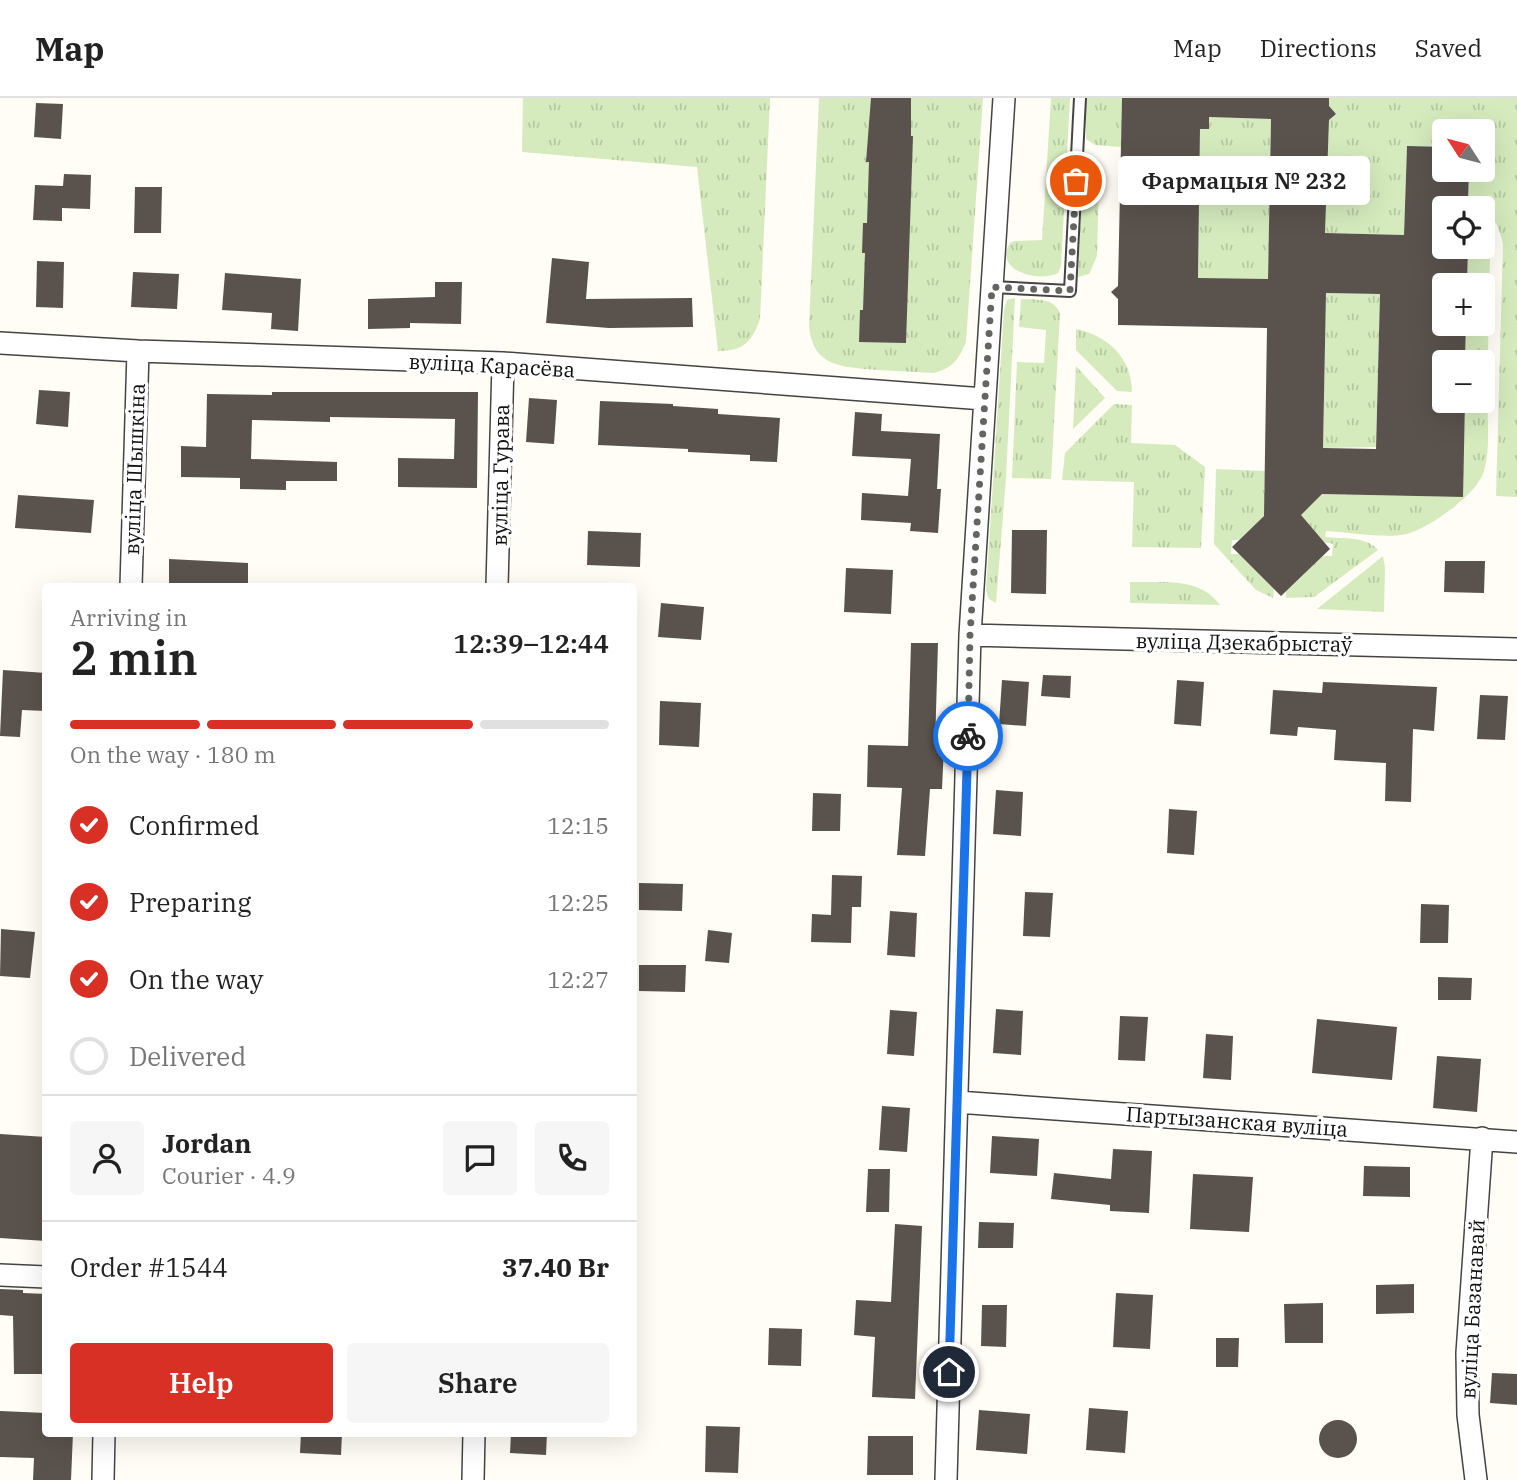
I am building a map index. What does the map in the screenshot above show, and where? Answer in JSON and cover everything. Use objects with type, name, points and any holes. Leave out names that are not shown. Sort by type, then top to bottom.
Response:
[{"type":"street","points":[[946,1480],[970,635],[1004,98]]},
{"type":"street","name":"вуліца Карасёва","points":[[0,343],[138,351],[503,363],[984,399]]},
{"type":"street","name":"вуліца Шышкіна","points":[[131,583],[138,351]]},
{"type":"street","name":"вуліца Гурава","points":[[497,583],[503,363]]},
{"type":"street","name":"вуліца Дзекабрыстаў","points":[[970,635],[1517,649]]},
{"type":"street","name":"Партызанская вуліца","points":[[957,1102],[1517,1142]]},
{"type":"street","name":"вуліца Базанавай","points":[[1476,1480],[1468,1415],[1467,1353],[1482,1138]]},
{"type":"street","points":[[0,1275],[42,1277]]},
{"type":"street","points":[[103,1480],[104,1437]]},
{"type":"street","points":[[473,1480],[474,1437]]},
{"type":"lane","points":[[992,287],[1070,291],[1080,98]]},
{"type":"green space","points":[[523,98],[770,98],[760,319],[754,334],[745,344],[718,351],[697,167],[522,152]]},
{"type":"green space","points":[[819,98],[983,98],[966,342],[957,358],[945,369],[933,373],[853,368],[832,362],[816,350],[809,325]]},
{"type":"green space","points":[[1051,98],[1070,98],[1061,266],[1058,273],[1040,276],[1020,272],[1008,261],[1006,253],[1010,243],[1014,241],[1042,240]]},
{"type":"green space","points":[[1086,98],[1122,98],[1121,147],[1095,145],[1086,139]]},
{"type":"green space","points":[[1329,98],[1517,98],[1517,497],[1496,496],[1503,245],[1495,223],[1495,196],[1468,196],[1469,182],[1495,182],[1495,119],[1432,119],[1432,147],[1407,147],[1404,235],[1325,233],[1329,120],[1336,114],[1329,106]]},
{"type":"green space","points":[[1209,117],[1271,119],[1268,279],[1198,279],[1200,129],[1209,129]]},
{"type":"green space","points":[[1083,163],[1093,167],[1099,178],[1097,256],[1089,274],[1078,277]]},
{"type":"green space","points":[[1468,259],[1490,259],[1490,273],[1467,273]]},
{"type":"green space","points":[[1326,293],[1380,294],[1376,447],[1323,448]]},
{"type":"green space","points":[[1015,298],[1006,478],[996,603],[989,599],[986,591],[1004,310],[1007,300]]},
{"type":"green space","points":[[1021,299],[1049,302],[1060,313],[1051,479],[1012,478],[1017,362],[1044,363],[1046,330],[1019,327]]},
{"type":"green space","points":[[1076,329],[1099,337],[1116,351],[1128,369],[1132,392],[1117,391],[1076,350]]},
{"type":"green space","points":[[1466,336],[1488,336],[1488,350],[1466,350]]},
{"type":"green space","points":[[1076,366],[1105,398],[1073,429]]},
{"type":"green space","points":[[1114,404],[1132,405],[1131,443],[1175,445],[1205,467],[1201,548],[1132,547],[1134,482],[1062,480],[1065,453]]},
{"type":"green space","points":[[1465,413],[1488,413],[1484,471],[1473,490],[1452,509],[1407,534],[1379,536],[1326,531],[1325,537],[1361,540],[1378,550],[1314,597],[1286,598],[1286,591],[1323,556],[1332,556],[1333,544],[1324,542],[1291,504],[1322,494],[1462,497]]},
{"type":"green space","points":[[1216,469],[1265,471],[1264,493],[1279,494],[1278,502],[1239,540],[1232,540],[1231,554],[1239,554],[1274,589],[1273,598],[1256,590],[1214,544]]},
{"type":"green space","points":[[1383,556],[1384,612],[1317,609]]},
{"type":"green space","points":[[1130,582],[1191,585],[1202,589],[1220,605],[1130,603]]},
{"type":"building","points":[[871,98],[911,98],[913,136],[906,343],[859,342],[860,310],[863,310],[863,223],[867,223],[869,162],[866,162]]},
{"type":"building","points":[[1122,98],[1329,98],[1329,106],[1336,114],[1329,120],[1325,233],[1404,235],[1407,146],[1432,147],[1432,182],[1469,182],[1468,196],[1432,196],[1432,259],[1468,259],[1467,273],[1432,273],[1432,336],[1466,336],[1465,350],[1432,350],[1432,413],[1465,413],[1463,497],[1322,494],[1301,515],[1330,549],[1281,596],[1232,547],[1264,516],[1267,328],[1118,325],[1118,299],[1111,292],[1118,286]],"holes":[[[1209,117],[1271,119],[1268,279],[1198,278],[1200,129],[1209,129]],[[1326,293],[1380,294],[1376,449],[1323,448]]]},
{"type":"building","points":[[36,103],[63,104],[61,139],[34,137]]},
{"type":"building","points":[[64,174],[91,175],[90,209],[62,208],[62,221],[33,220],[35,185],[63,186]]},
{"type":"building","points":[[135,187],[162,187],[161,233],[134,233]]},
{"type":"building","points":[[552,258],[589,262],[586,299],[692,298],[693,327],[609,328],[546,323]]},
{"type":"building","points":[[37,261],[64,262],[63,308],[36,307]]},
{"type":"building","points":[[133,272],[179,274],[177,309],[131,307]]},
{"type":"building","points":[[225,273],[301,279],[298,331],[271,329],[272,313],[222,310]]},
{"type":"building","points":[[435,282],[462,282],[461,324],[410,323],[410,328],[368,329],[368,299],[435,297]]},
{"type":"building","points":[[39,390],[70,392],[68,427],[36,424]]},
{"type":"building","points":[[272,392],[478,392],[477,488],[398,487],[398,458],[454,459],[455,419],[330,417],[330,422],[252,420],[251,459],[337,462],[337,481],[286,481],[286,490],[240,489],[240,478],[181,477],[181,446],[206,447],[207,394],[272,395]]},
{"type":"building","points":[[529,398],[557,400],[554,444],[526,442]]},
{"type":"building","points":[[600,401],[673,404],[718,409],[718,414],[780,418],[777,462],[750,461],[750,455],[688,452],[688,449],[598,445]]},
{"type":"building","points":[[855,412],[882,414],[881,431],[940,434],[937,489],[941,489],[938,533],[910,531],[911,523],[861,520],[862,493],[908,496],[911,459],[852,456]]},
{"type":"building","points":[[18,495],[94,500],[91,533],[15,528]]},
{"type":"building","points":[[1012,530],[1047,530],[1046,594],[1011,593]]},
{"type":"building","points":[[588,531],[641,533],[640,567],[587,565]]},
{"type":"building","points":[[169,559],[248,563],[248,583],[169,583]]},
{"type":"building","points":[[1445,561],[1485,561],[1484,593],[1444,592]]},
{"type":"building","points":[[846,568],[893,570],[891,614],[844,612]]},
{"type":"building","points":[[661,603],[704,607],[701,640],[658,637]]},
{"type":"building","points":[[911,643],[938,643],[935,746],[944,746],[942,789],[930,789],[925,856],[897,855],[902,788],[867,787],[868,745],[908,746]]},
{"type":"building","points":[[3,670],[42,673],[42,711],[22,710],[20,737],[0,736]]},
{"type":"building","points":[[1043,675],[1071,676],[1070,698],[1041,696]]},
{"type":"building","points":[[1002,680],[1029,682],[1026,726],[999,724]]},
{"type":"building","points":[[1177,680],[1204,682],[1201,726],[1174,724]]},
{"type":"building","points":[[1323,682],[1437,687],[1434,731],[1413,729],[1411,802],[1385,801],[1386,763],[1334,760],[1336,730],[1298,727],[1297,736],[1270,734],[1273,690],[1322,693]]},
{"type":"building","points":[[1480,695],[1508,696],[1505,740],[1477,739]]},
{"type":"building","points":[[660,701],[701,703],[699,747],[659,745]]},
{"type":"building","points":[[996,790],[1023,792],[1021,836],[993,834]]},
{"type":"building","points":[[813,793],[841,794],[840,831],[812,831]]},
{"type":"building","points":[[1169,809],[1197,811],[1194,855],[1167,853]]},
{"type":"building","points":[[832,875],[862,876],[861,907],[852,907],[851,943],[811,942],[812,914],[831,915]]},
{"type":"building","points":[[639,883],[683,884],[682,911],[639,910]]},
{"type":"building","points":[[1025,892],[1053,893],[1050,937],[1023,936]]},
{"type":"building","points":[[1421,904],[1449,905],[1448,943],[1420,943]]},
{"type":"building","points":[[890,911],[917,913],[915,957],[887,955]]},
{"type":"building","points":[[1,929],[35,932],[30,978],[0,976]]},
{"type":"building","points":[[708,930],[732,933],[729,963],[705,961]]},
{"type":"building","points":[[639,965],[686,965],[685,992],[639,991]]},
{"type":"building","points":[[1438,977],[1472,978],[1471,1000],[1438,1000]]},
{"type":"building","points":[[996,1009],[1023,1011],[1021,1055],[993,1053]]},
{"type":"building","points":[[890,1010],[917,1012],[914,1056],[887,1054]]},
{"type":"building","points":[[1120,1016],[1148,1017],[1145,1061],[1118,1060]]},
{"type":"building","points":[[1317,1019],[1397,1027],[1392,1080],[1312,1073]]},
{"type":"building","points":[[1206,1034],[1233,1036],[1231,1080],[1203,1078]]},
{"type":"building","points":[[1437,1056],[1481,1059],[1477,1112],[1433,1108]]},
{"type":"building","points":[[882,1106],[910,1108],[907,1152],[879,1150]]},
{"type":"building","points":[[0,1134],[42,1137],[42,1241],[0,1238]]},
{"type":"building","points":[[992,1136],[1039,1139],[1037,1176],[990,1173]]},
{"type":"building","points":[[1113,1149],[1152,1151],[1149,1213],[1110,1211],[1110,1205],[1051,1199],[1054,1173],[1111,1179]]},
{"type":"building","points":[[1364,1166],[1410,1167],[1410,1197],[1363,1196]]},
{"type":"building","points":[[868,1169],[890,1169],[889,1212],[866,1212]]},
{"type":"building","points":[[1193,1174],[1253,1177],[1249,1232],[1190,1229]]},
{"type":"building","points":[[979,1222],[1014,1223],[1013,1248],[978,1248]]},
{"type":"building","points":[[895,1224],[922,1226],[915,1399],[872,1397],[875,1337],[854,1335],[856,1300],[891,1302]]},
{"type":"building","points":[[1414,1284],[1414,1313],[1376,1314],[1376,1285]]},
{"type":"building","points":[[0,1289],[42,1294],[42,1374],[14,1374],[13,1316],[0,1315]]},
{"type":"building","points":[[1116,1293],[1153,1295],[1150,1349],[1113,1347]]},
{"type":"building","points":[[1323,1303],[1323,1343],[1285,1343],[1284,1304]]},
{"type":"building","points":[[982,1305],[1007,1305],[1006,1347],[981,1346]]},
{"type":"building","points":[[769,1328],[802,1329],[801,1366],[768,1365]]},
{"type":"building","points":[[1216,1338],[1239,1338],[1238,1367],[1216,1367]]},
{"type":"building","points":[[1492,1373],[1517,1374],[1517,1405],[1490,1403]]},
{"type":"building","points":[[1089,1408],[1128,1411],[1125,1453],[1086,1450]]},
{"type":"building","points":[[979,1410],[1030,1414],[1027,1454],[976,1450]]},
{"type":"building","points":[[0,1411],[42,1413],[42,1437],[73,1437],[71,1480],[33,1480],[34,1458],[0,1457]]},
{"type":"building","points":[[1338,1420],[1351,1426],[1357,1439],[1351,1452],[1338,1458],[1325,1452],[1319,1439],[1325,1426]]},
{"type":"building","points":[[706,1426],[740,1427],[738,1473],[705,1472]]},
{"type":"building","points":[[868,1436],[913,1436],[913,1475],[867,1475]]},
{"type":"building","points":[[301,1437],[342,1437],[341,1455],[300,1453]]},
{"type":"building","points":[[511,1437],[547,1437],[546,1455],[510,1453]]},
{"type":"way so far","points":[[968,736],[970,635],[992,287],[1070,291],[1076,181]]},
{"type":"place","name":"Фармацыя № 232","points":[[1076,181]]},
{"type":"route","points":[[949,1372],[968,736]]}]
